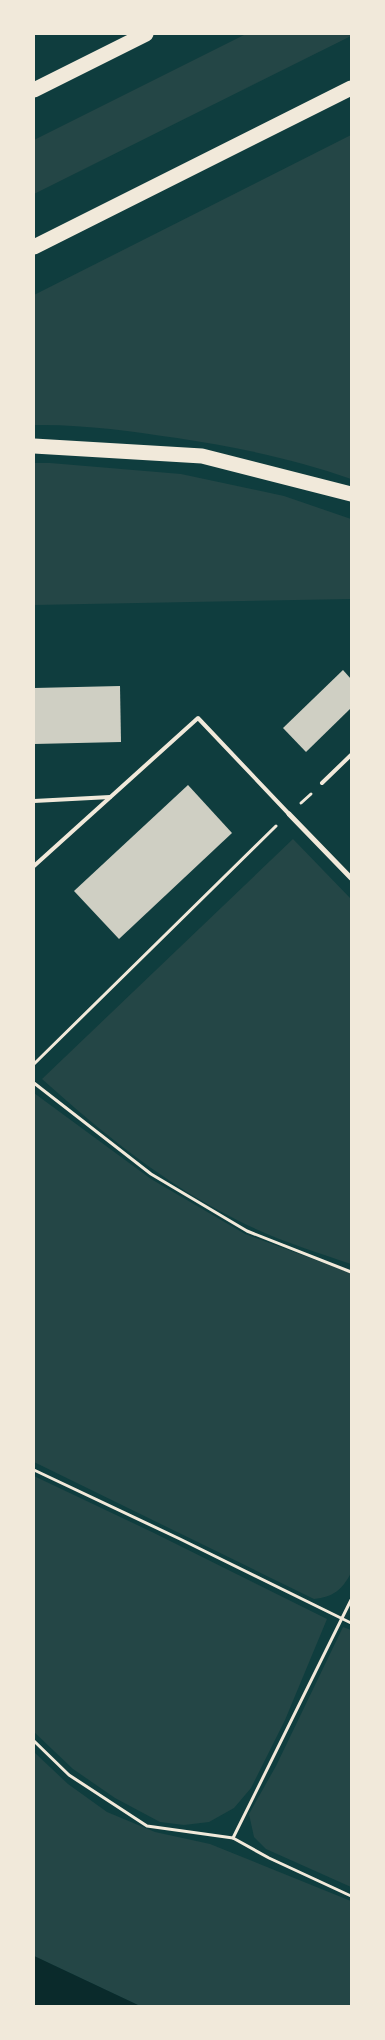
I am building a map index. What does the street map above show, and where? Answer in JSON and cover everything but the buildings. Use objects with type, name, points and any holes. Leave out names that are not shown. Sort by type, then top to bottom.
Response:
[{"type":"highway","points":[[34,90],[146,34]]},
{"type":"highway","points":[[34,247],[351,88]]},
{"type":"highway","points":[[34,446],[202,456],[351,494]]},
{"type":"street","points":[[289,814],[351,878]]},
{"type":"lane","points":[[34,866],[198,718],[289,814]]},
{"type":"lane","points":[[322,783],[351,755]]},
{"type":"lane","points":[[34,801],[110,797]]},
{"type":"path","points":[[34,1064],[322,783]]},
{"type":"path","points":[[34,1083],[151,1174],[248,1231],[351,1272]]},
{"type":"path","points":[[34,1470],[351,1623]]},
{"type":"path","points":[[233,1838],[351,1600]]},
{"type":"path","points":[[34,1741],[69,1775],[147,1826],[233,1838],[269,1858],[351,1896]]},
{"type":"shaded area","points":[[246,34],[351,34],[351,36],[34,194],[34,140]]},
{"type":"shaded area","points":[[351,135],[351,479],[287,460],[199,442],[106,428],[34,425],[34,295]]},
{"type":"shaded area","points":[[34,463],[181,474],[284,496],[351,519],[351,599],[34,605]]},
{"type":"shaded area","points":[[293,839],[351,899],[351,1264],[265,1233],[210,1206],[159,1174],[111,1138],[42,1079]]},
{"type":"shaded area","points":[[34,1093],[151,1179],[245,1234],[351,1273],[351,1573],[336,1592],[314,1599],[34,1462]]},
{"type":"shaded area","points":[[34,1476],[327,1619],[285,1720],[251,1788],[234,1808],[209,1822],[184,1825],[160,1822],[115,1798],[73,1769],[34,1732]]},
{"type":"shaded area","points":[[343,1627],[351,1630],[351,1887],[266,1849],[254,1837],[249,1814],[276,1766]]},
{"type":"shaded area","points":[[34,1752],[68,1784],[107,1812],[155,1832],[210,1844],[351,1901],[351,2006],[140,2006],[34,1956]]},
{"type":"shaded area","points":[[34,1956],[140,2006],[34,2006]]}]
